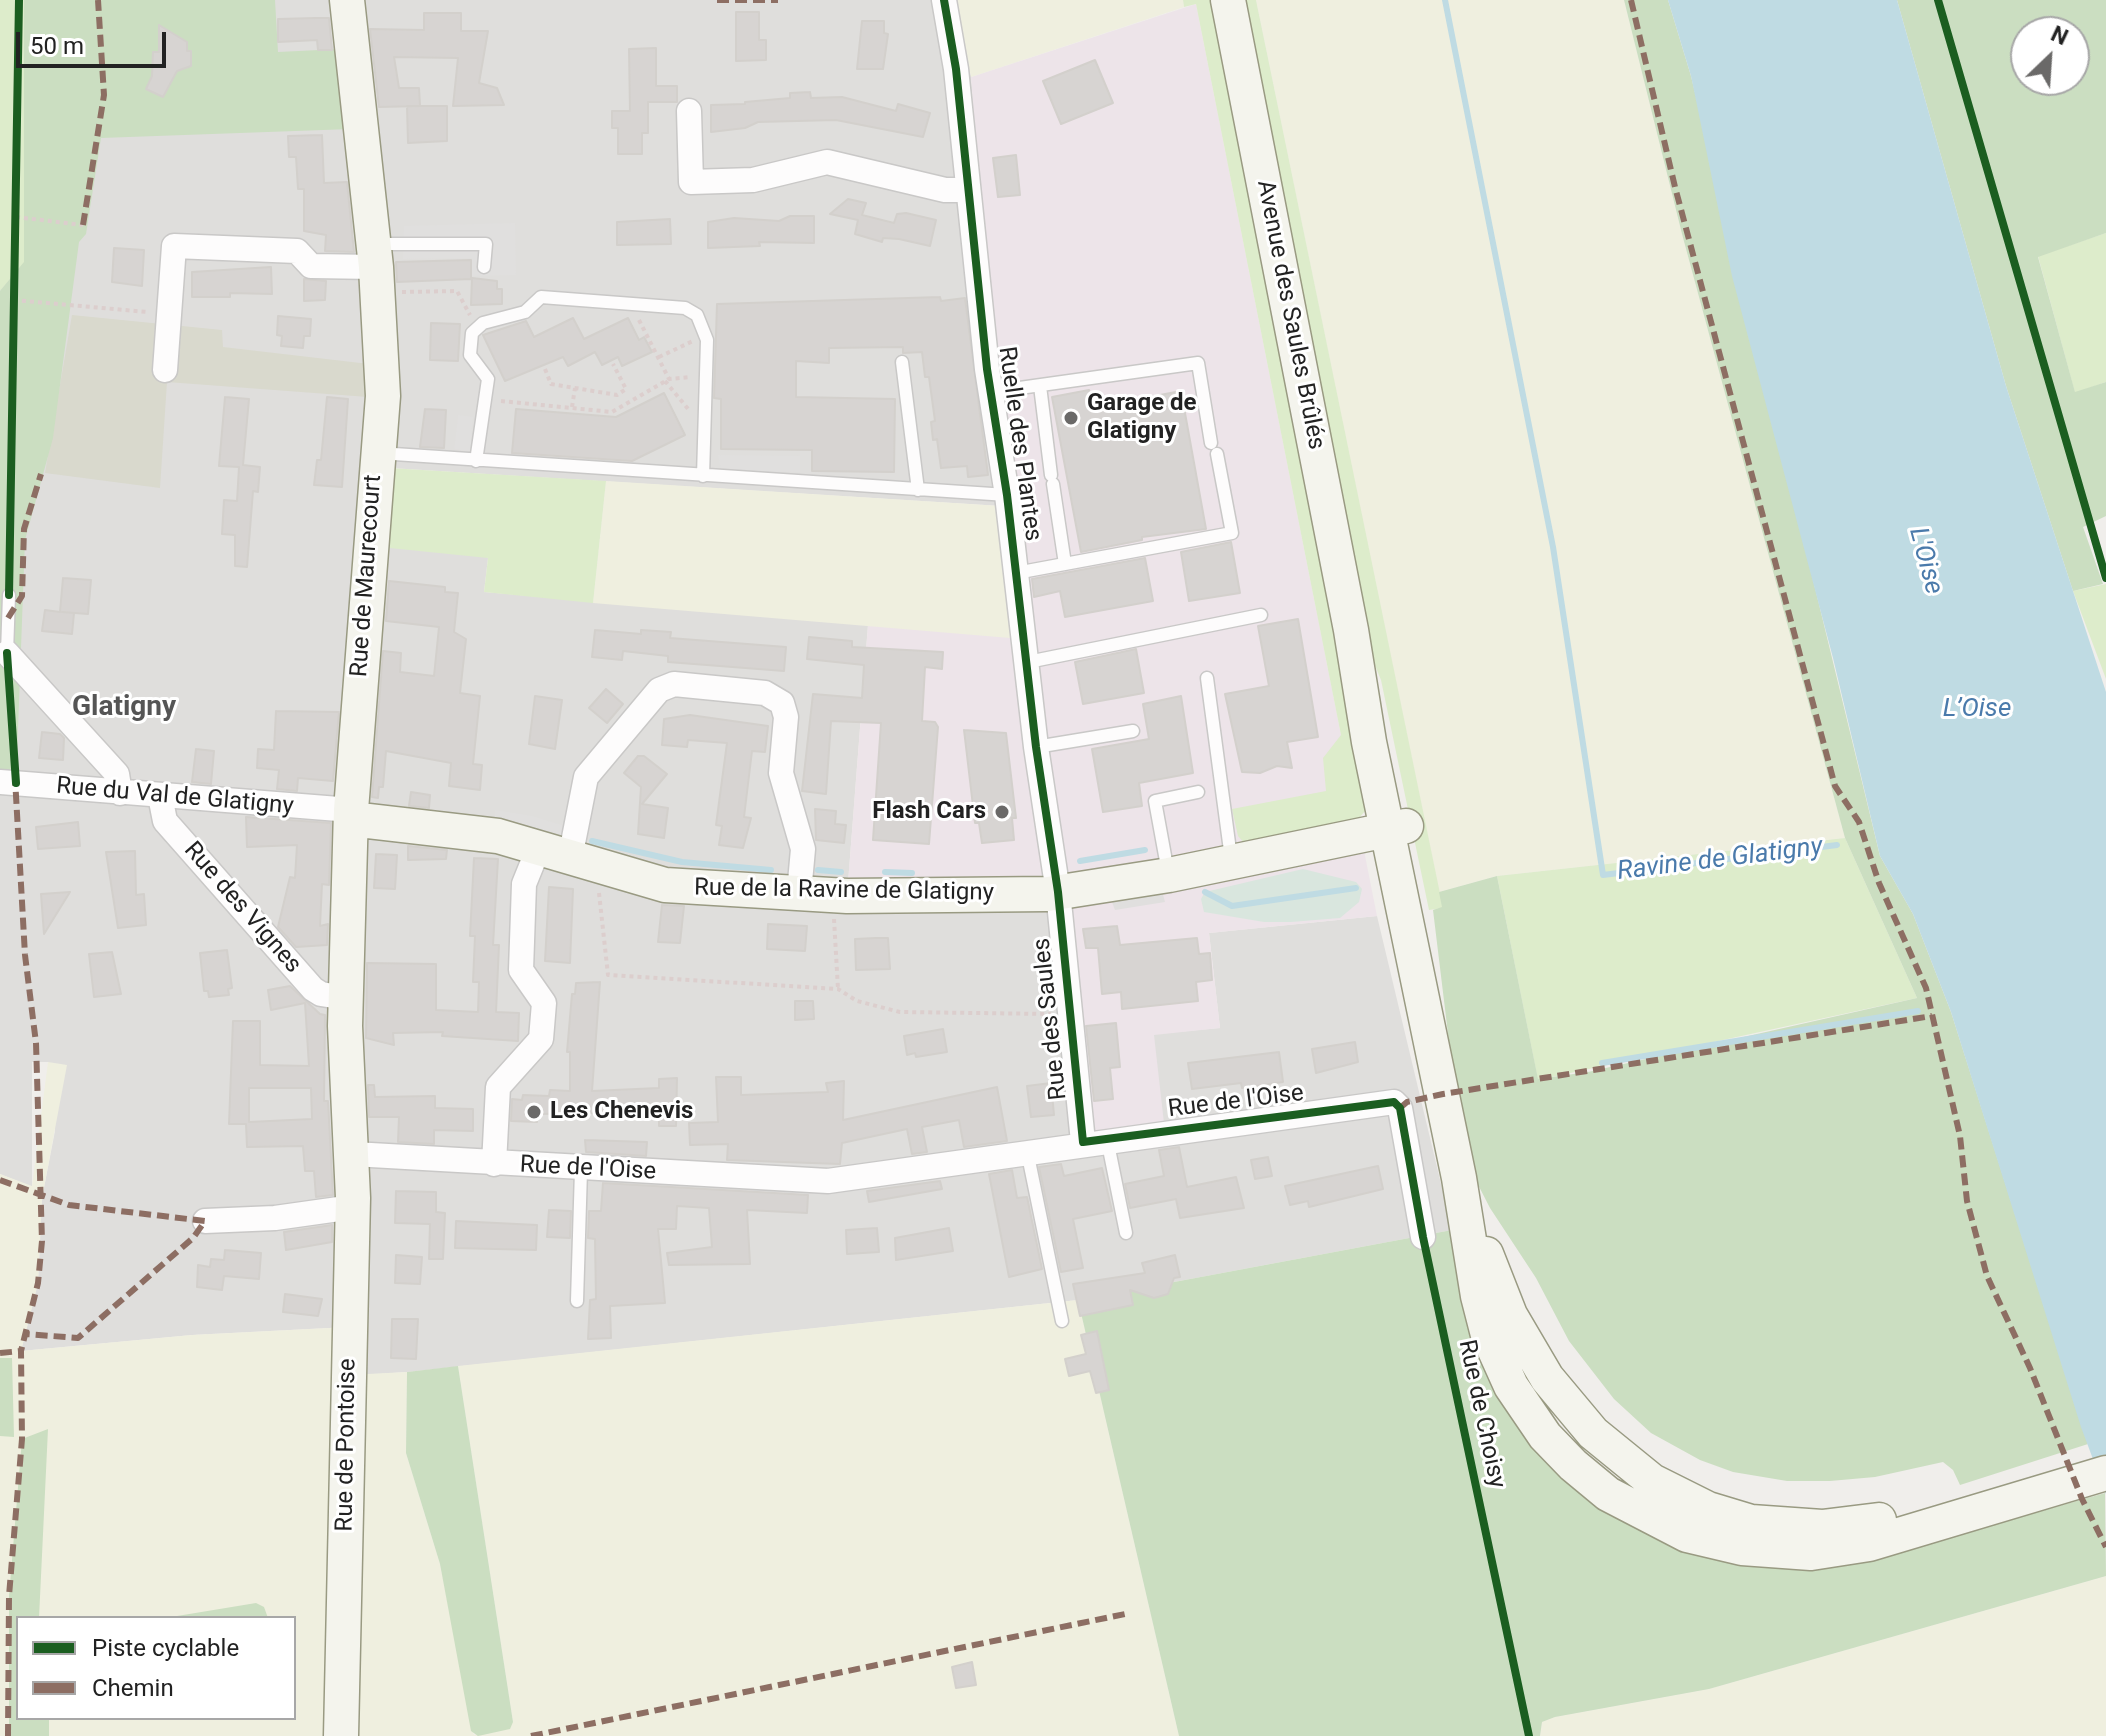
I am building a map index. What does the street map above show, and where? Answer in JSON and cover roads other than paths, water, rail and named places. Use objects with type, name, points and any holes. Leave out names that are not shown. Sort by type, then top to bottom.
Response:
[{"type":"main road","name":"Rue de Maurecourt","points":[[347,0],[376,268],[383,396],[351,814],[346,998],[353,1154]]},
{"type":"main road","name":"Avenue des Saules Brûlés","points":[[1228,0],[1351,630],[1397,828],[1482,1313],[1511,1386],[1531,1419],[1573,1465],[1628,1507],[1704,1540],[1785,1553],[1829,1551],[1869,1544],[1972,1505]]},
{"type":"main road","name":"Rue de la Ravine de Glatigny","points":[[351,814],[498,836],[665,885],[816,894],[1058,892]]},
{"type":"main road","points":[[1058,892],[1169,875],[1397,828]]},
{"type":"main road","name":"Rue de Pontoise","points":[[341,1736],[353,1154]]},
{"type":"main road","points":[[1972,1505],[2106,1455]]},
{"type":"main road","points":[[1972,1505],[2106,1473]]},
{"type":"street","name":"Ruelle des Plantes","points":[[944,0],[956,69],[991,392],[1007,495],[1036,747],[1058,892]]},
{"type":"street","points":[[689,111],[691,182],[753,180],[827,162],[945,190],[968,190]]},
{"type":"street","points":[[165,370],[174,246],[297,251],[311,266],[376,268]]},
{"type":"street","points":[[5,638],[117,774],[120,793]]},
{"type":"street","points":[[494,1164],[498,1087],[541,1039],[544,1003],[521,970],[524,884],[555,853],[586,777],[659,690],[674,684],[765,693],[782,703],[786,717],[781,773],[816,894]]},
{"type":"street","name":"Rue du Val de Glatigny","points":[[0,782],[351,814]]},
{"type":"street","name":"Rue des Vignes","points":[[160,796],[165,821],[313,989],[321,994],[346,998]]},
{"type":"street","name":"Rue des Saules","points":[[1058,892],[1069,1014],[1095,1141]]},
{"type":"street","name":"Rue de l'Oise","points":[[353,1154],[581,1170],[828,1181],[1095,1141],[1394,1102],[1400,1108],[1423,1237]]},
{"type":"street","points":[[205,1221],[275,1218],[353,1207]]},
{"type":"lane","points":[[376,268],[486,244],[484,267]]},
{"type":"lane","points":[[476,461],[488,379],[470,355],[472,333],[483,323],[525,312],[541,297],[685,308],[697,315],[707,340],[703,476]]},
{"type":"lane","points":[[902,362],[918,490]]},
{"type":"lane","points":[[991,392],[1198,363],[1232,533],[1016,573]]},
{"type":"lane","points":[[1040,386],[1065,564]]},
{"type":"lane","points":[[377,453],[1007,495]]},
{"type":"lane","points":[[5,638],[9,595]]},
{"type":"lane","points":[[1028,662],[1261,615]]},
{"type":"lane","points":[[1207,678],[1232,861]]},
{"type":"lane","points":[[1036,747],[1133,731]]},
{"type":"lane","points":[[1169,875],[1155,801],[1198,792]]},
{"type":"lane","points":[[1095,1141],[1126,1233]]},
{"type":"lane","points":[[1027,1151],[1062,1321]]},
{"type":"lane","points":[[577,1301],[581,1170]]},
{"type":"water","name":"L’Oise","points":[[1668,0],[1897,0],[2006,386],[2106,692],[2106,1494],[2081,1427],[1951,1012],[1913,914],[1880,856],[1833,658],[1732,276],[1691,76]]},
{"type":"waterway","name":"Ravine de Glatigny","points":[[1445,0],[1553,547],[1603,875],[1837,845]]},
{"type":"waterway","points":[[592,841],[682,862],[771,870]]},
{"type":"waterway","points":[[1080,861],[1145,850]]},
{"type":"waterway","points":[[818,870],[841,872]]},
{"type":"waterway","points":[[885,872],[912,873]]},
{"type":"waterway","points":[[1205,892],[1232,906],[1356,888]]},
{"type":"waterway","points":[[1602,1063],[1918,1011]]},
{"type":"place","name":"Garage de Glatigny","points":[[1071,418]]},
{"type":"place","name":"Flash Cars","points":[[1002,812]]},
{"type":"place","name":"Les Chenevis","points":[[534,1112]]},
{"type":"district","name":"Glatigny","points":[[124,708]]},
{"type":"water label","name":"L'Oise","points":[[1925,561]]}]
